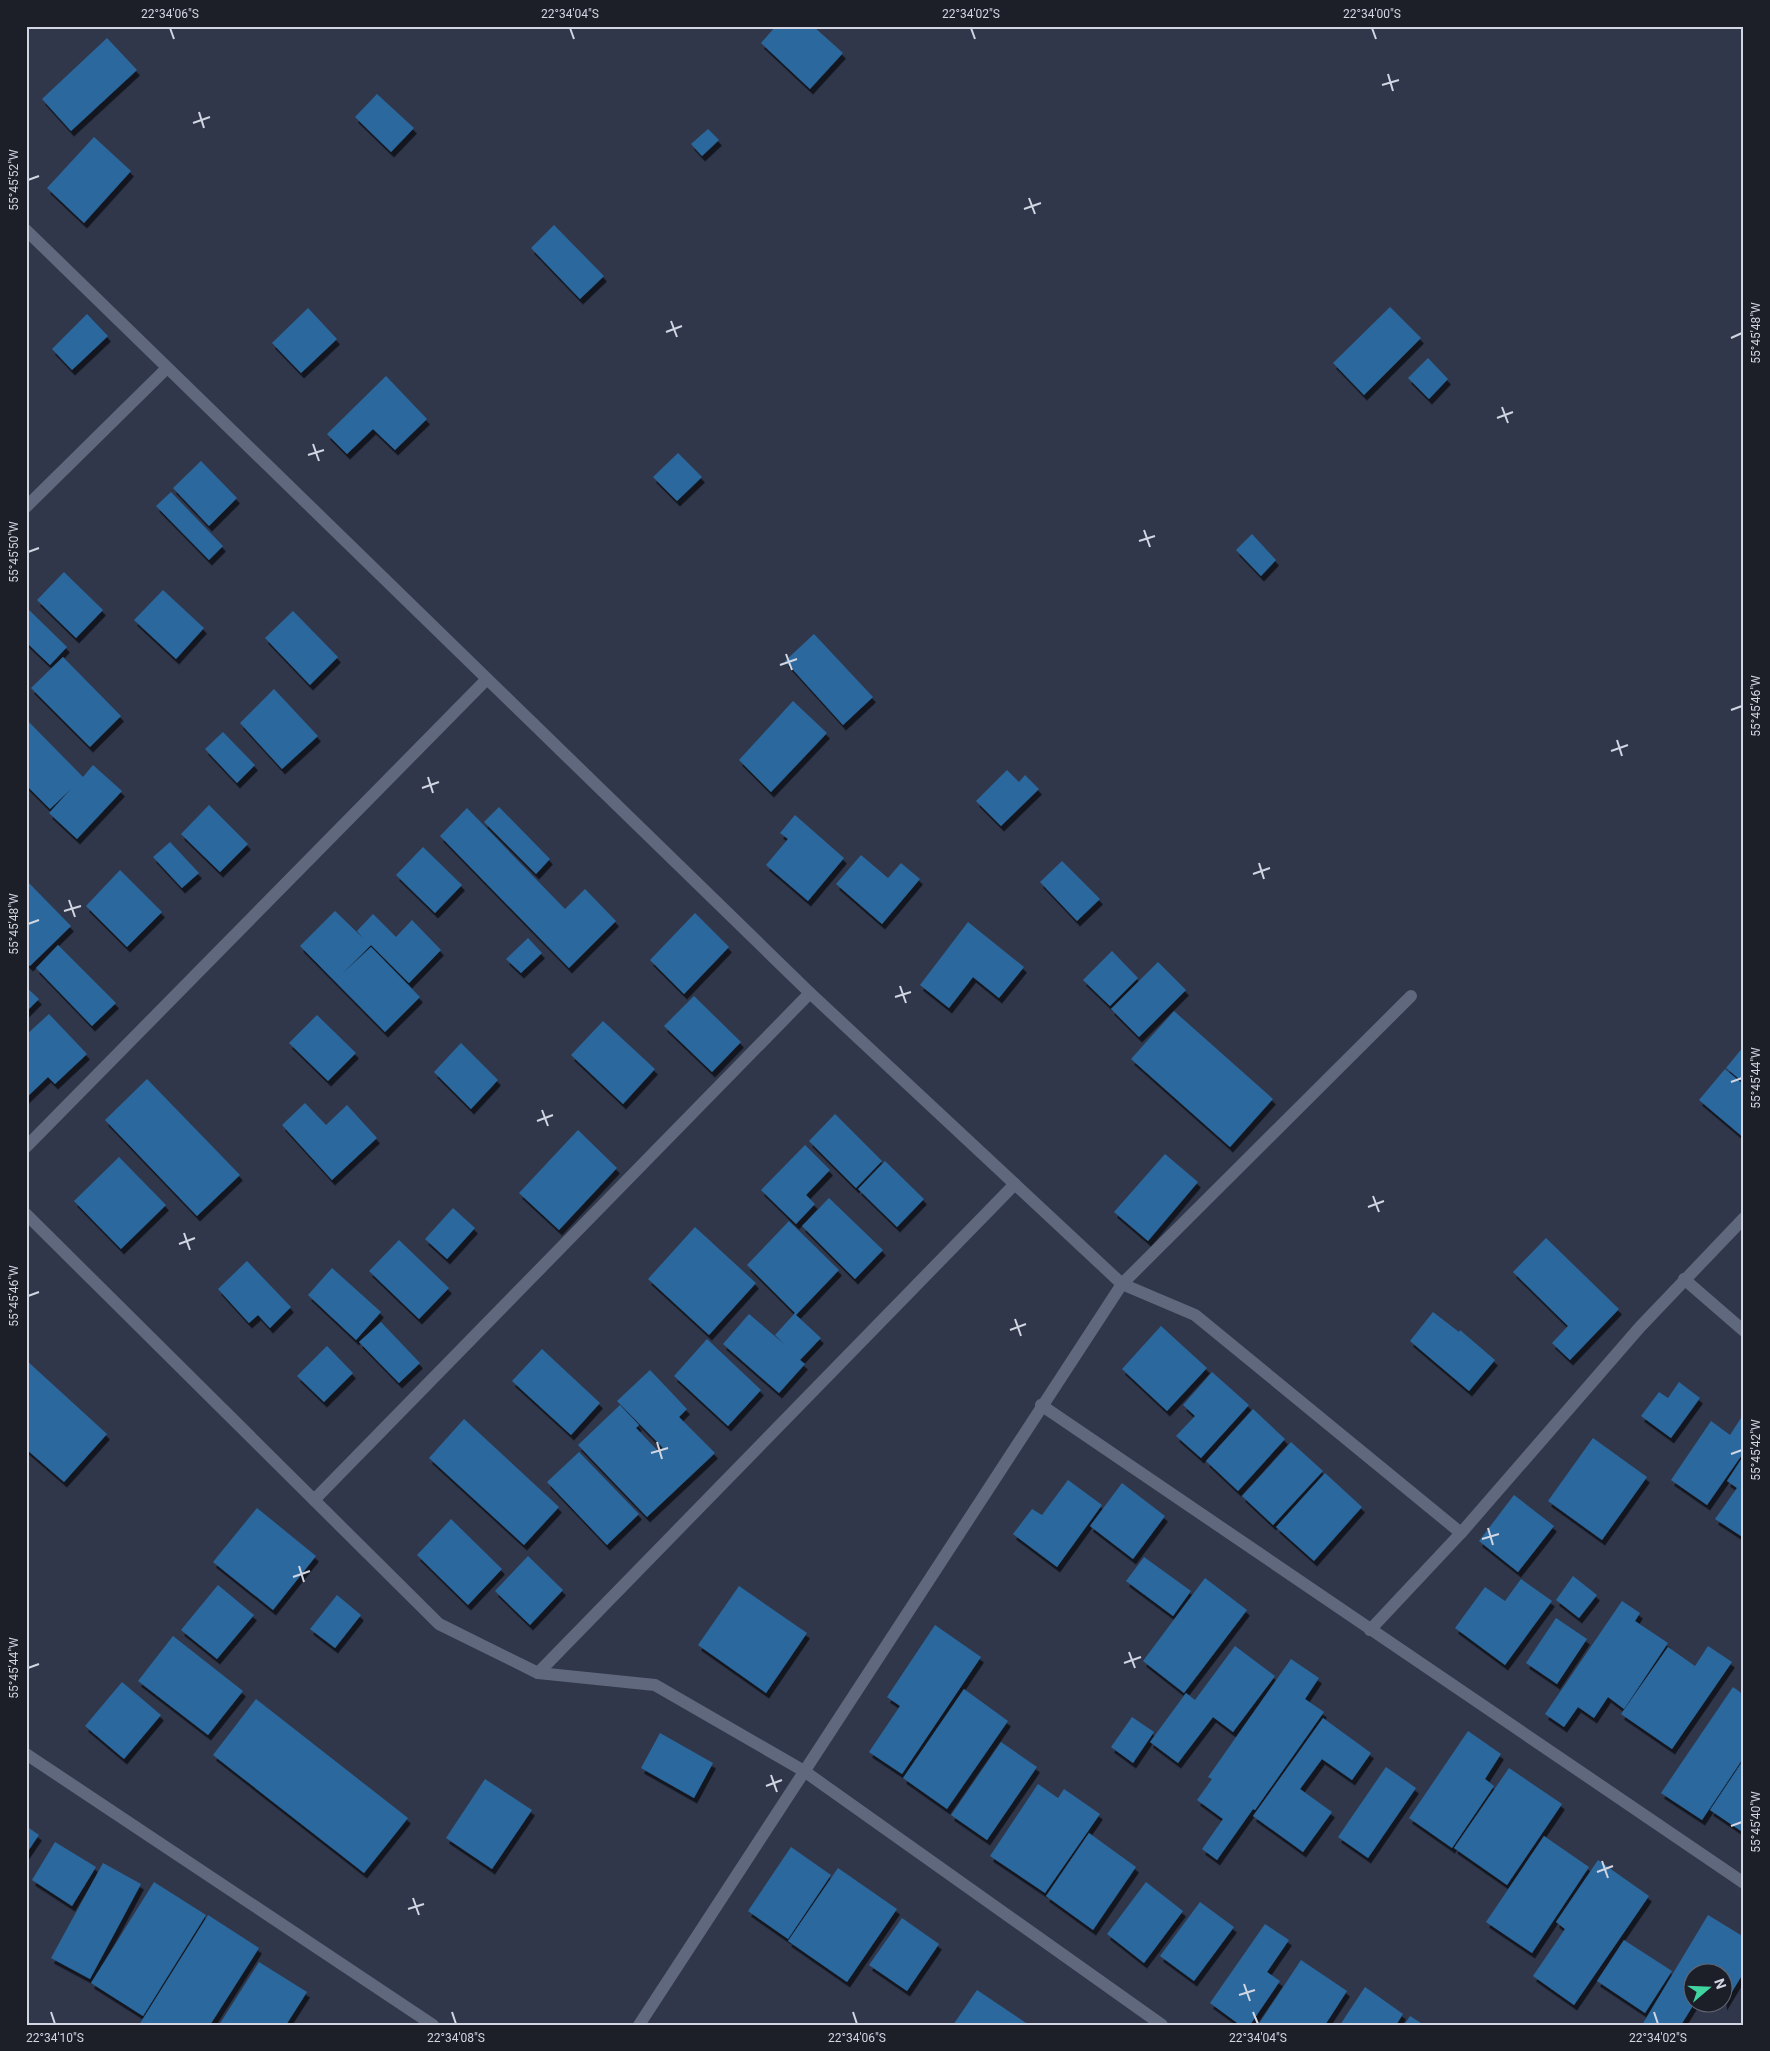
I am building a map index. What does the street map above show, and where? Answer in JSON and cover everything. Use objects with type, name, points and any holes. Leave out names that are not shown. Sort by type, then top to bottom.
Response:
[{"type":"street","points":[[26,230],[810,993],[1122,1284],[1195,1315],[1461,1533]]},
{"type":"street","points":[[26,507],[167,368]]},
{"type":"street","points":[[26,1147],[487,679]]},
{"type":"street","points":[[314,1500],[810,993]]},
{"type":"street","points":[[639,2025],[1122,1284],[1411,996]]},
{"type":"street","points":[[538,1673],[1015,1184]]},
{"type":"street","points":[[26,1214],[439,1624],[538,1673],[656,1685],[804,1771],[1162,2025]]},
{"type":"street","points":[[1370,1630],[1461,1533],[1684,1280],[1744,1218]]},
{"type":"street","points":[[1684,1280],[1744,1331]]},
{"type":"street","points":[[1042,1405],[1744,1883]]},
{"type":"street","points":[[26,1754],[433,2025]]},
{"type":"building","points":[[776,26],[813,26],[843,53],[810,89],[761,43]]},
{"type":"building","points":[[107,38],[137,70],[71,131],[42,99]]},
{"type":"building","points":[[377,94],[414,128],[391,152],[355,117]]},
{"type":"building","points":[[708,129],[719,140],[702,156],[691,144]]},
{"type":"building","points":[[94,137],[131,171],[84,223],[47,188]]},
{"type":"building","points":[[554,225],[604,276],[580,299],[531,248]]},
{"type":"building","points":[[1390,307],[1421,338],[1364,395],[1333,363]]},
{"type":"building","points":[[308,308],[337,339],[301,373],[272,343]]},
{"type":"building","points":[[87,314],[108,336],[72,370],[52,349]]},
{"type":"building","points":[[1428,358],[1448,379],[1429,399],[1408,378]]},
{"type":"building","points":[[386,376],[427,419],[395,450],[373,429],[347,454],[327,434]]},
{"type":"building","points":[[678,453],[702,477],[677,501],[653,477]]},
{"type":"building","points":[[201,461],[237,498],[209,526],[173,488]]},
{"type":"building","points":[[171,492],[223,546],[209,560],[156,506]]},
{"type":"building","points":[[1252,534],[1276,560],[1261,576],[1236,550]]},
{"type":"building","points":[[64,572],[103,610],[76,638],[37,600]]},
{"type":"building","points":[[163,590],[204,628],[176,659],[134,620]]},
{"type":"building","points":[[26,607],[67,647],[50,665],[26,642]]},
{"type":"building","points":[[293,611],[338,657],[310,685],[265,638]]},
{"type":"building","points":[[814,634],[873,697],[843,725],[785,661]]},
{"type":"building","points":[[63,657],[121,716],[90,747],[31,688]]},
{"type":"building","points":[[274,689],[318,736],[282,769],[240,723]]},
{"type":"building","points":[[793,701],[827,733],[771,792],[739,760]]},
{"type":"building","points":[[26,719],[83,777],[93,765],[122,791],[77,839],[49,813],[71,789],[50,809],[26,785]]},
{"type":"building","points":[[223,732],[255,765],[237,783],[205,749]]},
{"type":"building","points":[[1007,770],[1019,782],[1025,775],[1039,789],[1001,826],[976,801]]},
{"type":"building","points":[[209,805],[248,844],[220,872],[181,834]]},
{"type":"building","points":[[499,807],[550,859],[536,874],[484,822]]},
{"type":"building","points":[[467,808],[565,909],[585,889],[616,921],[569,968],[440,836]]},
{"type":"building","points":[[795,815],[844,858],[808,901],[766,865],[788,839],[780,833]]},
{"type":"building","points":[[170,842],[199,873],[182,888],[153,857]]},
{"type":"building","points":[[423,847],[462,885],[435,913],[396,875]]},
{"type":"building","points":[[861,855],[888,878],[901,863],[920,879],[882,924],[836,884]]},
{"type":"building","points":[[1062,861],[1100,899],[1077,921],[1040,882]]},
{"type":"building","points":[[120,870],[162,912],[127,947],[86,906]]},
{"type":"building","points":[[26,880],[71,926],[30,966],[26,962]]},
{"type":"building","points":[[335,911],[363,938],[357,931],[373,914],[396,937],[412,920],[441,950],[409,983],[371,945],[342,974],[371,947],[420,997],[385,1032],[300,946]]},
{"type":"building","points":[[695,913],[729,947],[684,994],[650,960]]},
{"type":"building","points":[[968,922],[1024,967],[999,998],[973,977],[949,1008],[920,985]]},
{"type":"building","points":[[528,938],[542,953],[521,973],[506,959]]},
{"type":"building","points":[[58,945],[116,1003],[92,1026],[36,968]]},
{"type":"building","points":[[1112,951],[1138,978],[1110,1006],[1083,980]]},
{"type":"building","points":[[1158,962],[1186,990],[1139,1037],[1111,1009]]},
{"type":"building","points":[[26,987],[39,999],[26,1012]]},
{"type":"building","points":[[694,996],[741,1042],[712,1072],[664,1026]]},
{"type":"building","points":[[1174,1011],[1273,1099],[1230,1147],[1131,1059]]},
{"type":"building","points":[[49,1014],[87,1054],[55,1084],[48,1077],[26,1098],[26,1060],[29,1057],[26,1054],[26,1035]]},
{"type":"building","points":[[317,1015],[356,1053],[328,1081],[289,1043]]},
{"type":"building","points":[[603,1021],[655,1069],[623,1104],[571,1055]]},
{"type":"building","points":[[461,1043],[498,1080],[471,1109],[434,1072]]},
{"type":"building","points":[[1744,1046],[1744,1083],[1726,1068]]},
{"type":"building","points":[[1725,1069],[1744,1085],[1744,1138],[1699,1100]]},
{"type":"building","points":[[147,1079],[240,1175],[197,1216],[105,1120]]},
{"type":"building","points":[[305,1103],[326,1125],[347,1105],[377,1138],[332,1180],[282,1125]]},
{"type":"building","points":[[835,1114],[882,1161],[856,1188],[809,1141]]},
{"type":"building","points":[[578,1130],[617,1168],[559,1230],[519,1193]]},
{"type":"building","points":[[805,1145],[830,1170],[806,1195],[815,1204],[796,1224],[761,1190]]},
{"type":"building","points":[[1165,1154],[1198,1182],[1148,1241],[1114,1212]]},
{"type":"building","points":[[119,1157],[166,1205],[121,1249],[74,1201]]},
{"type":"building","points":[[885,1161],[924,1199],[897,1227],[858,1189]]},
{"type":"building","points":[[829,1198],[883,1250],[855,1279],[802,1226]]},
{"type":"building","points":[[453,1208],[475,1228],[447,1259],[425,1239]]},
{"type":"building","points":[[789,1221],[839,1270],[796,1315],[821,1338],[800,1360],[805,1364],[779,1393],[723,1344],[749,1314],[784,1344],[775,1335],[795,1313],[747,1265]]},
{"type":"building","points":[[695,1227],[756,1283],[709,1335],[648,1279]]},
{"type":"building","points":[[1546,1238],[1619,1309],[1570,1360],[1552,1343],[1568,1326],[1513,1272]]},
{"type":"building","points":[[399,1240],[449,1288],[419,1319],[369,1271]]},
{"type":"building","points":[[247,1261],[291,1307],[270,1328],[258,1315],[249,1323],[218,1289]]},
{"type":"building","points":[[332,1268],[381,1312],[356,1340],[308,1295]]},
{"type":"building","points":[[1433,1312],[1459,1332],[1460,1330],[1495,1360],[1469,1391],[1410,1341]]},
{"type":"building","points":[[381,1322],[420,1363],[399,1383],[359,1342]]},
{"type":"building","points":[[1161,1326],[1207,1368],[1167,1411],[1122,1369]]},
{"type":"building","points":[[707,1339],[761,1390],[728,1426],[674,1376]]},
{"type":"building","points":[[327,1346],[353,1373],[324,1402],[297,1376]]},
{"type":"building","points":[[542,1349],[600,1403],[571,1435],[512,1381]]},
{"type":"building","points":[[26,1360],[107,1434],[64,1482],[26,1449]]},
{"type":"building","points":[[650,1370],[687,1409],[679,1417],[715,1453],[647,1517],[578,1445],[620,1405],[639,1425],[636,1428],[659,1452],[663,1448],[617,1401]]},
{"type":"building","points":[[1212,1372],[1249,1405],[1201,1458],[1176,1436],[1195,1416],[1183,1405]]},
{"type":"building","points":[[1679,1382],[1700,1398],[1671,1438],[1641,1416],[1659,1392],[1668,1398]]},
{"type":"building","points":[[1253,1409],[1285,1439],[1238,1491],[1206,1461]]},
{"type":"building","points":[[1741,1418],[1744,1420],[1744,1452],[1707,1505],[1671,1480],[1711,1421],[1730,1435]]},
{"type":"building","points":[[464,1419],[559,1507],[524,1545],[429,1458]]},
{"type":"building","points":[[1593,1438],[1647,1477],[1602,1540],[1548,1501]]},
{"type":"building","points":[[1291,1442],[1323,1471],[1273,1525],[1242,1496]]},
{"type":"building","points":[[579,1452],[639,1514],[607,1545],[547,1482]]},
{"type":"building","points":[[1744,1455],[1744,1538],[1715,1519],[1737,1488],[1727,1481]]},
{"type":"building","points":[[1325,1473],[1362,1507],[1314,1561],[1276,1527]]},
{"type":"building","points":[[1068,1480],[1102,1505],[1057,1567],[1013,1534],[1032,1509],[1042,1515]]},
{"type":"building","points":[[1122,1483],[1165,1516],[1133,1559],[1090,1526]]},
{"type":"building","points":[[1514,1495],[1554,1526],[1518,1572],[1479,1541]]},
{"type":"building","points":[[257,1508],[316,1556],[273,1610],[213,1562]]},
{"type":"building","points":[[451,1519],[502,1569],[468,1605],[417,1555]]},
{"type":"building","points":[[528,1556],[563,1590],[530,1625],[495,1591]]},
{"type":"building","points":[[1144,1557],[1191,1591],[1173,1616],[1126,1581]]},
{"type":"building","points":[[1573,1576],[1597,1595],[1579,1618],[1556,1600]]},
{"type":"building","points":[[1205,1578],[1247,1610],[1184,1693],[1143,1661]]},
{"type":"building","points":[[1521,1579],[1552,1601],[1505,1665],[1455,1628],[1485,1587],[1505,1601]]},
{"type":"building","points":[[218,1585],[254,1615],[217,1659],[181,1630]]},
{"type":"building","points":[[739,1586],[807,1633],[766,1693],[698,1645]]},
{"type":"building","points":[[337,1595],[361,1615],[335,1648],[310,1629]]},
{"type":"building","points":[[1622,1601],[1640,1613],[1635,1621],[1668,1643],[1624,1709],[1608,1697],[1594,1718],[1578,1707],[1564,1727],[1545,1714]]},
{"type":"building","points":[[1556,1618],[1587,1639],[1557,1684],[1526,1663]]},
{"type":"building","points":[[935,1625],[981,1657],[902,1774],[869,1752],[900,1706],[887,1697]]},
{"type":"building","points":[[173,1636],[243,1691],[208,1735],[138,1681]]},
{"type":"building","points":[[1235,1646],[1275,1676],[1233,1732],[1213,1717],[1178,1763],[1150,1742],[1186,1693],[1195,1700]]},
{"type":"building","points":[[1708,1646],[1732,1662],[1672,1749],[1621,1714],[1668,1647],[1695,1666]]},
{"type":"building","points":[[1291,1659],[1319,1678],[1305,1699],[1324,1712],[1255,1810],[1253,1809],[1217,1860],[1202,1849],[1223,1819],[1197,1800],[1212,1779],[1208,1777]]},
{"type":"building","points":[[122,1682],[161,1715],[124,1759],[85,1726]]},
{"type":"building","points":[[1733,1687],[1744,1695],[1744,1757],[1702,1820],[1661,1793]]},
{"type":"building","points":[[964,1689],[1008,1721],[947,1809],[903,1778]]},
{"type":"building","points":[[256,1699],[408,1818],[364,1873],[213,1755]]},
{"type":"building","points":[[1132,1717],[1154,1732],[1133,1763],[1111,1747]]},
{"type":"building","points":[[1323,1718],[1371,1753],[1352,1780],[1322,1759],[1300,1789],[1332,1812],[1303,1852],[1253,1816]]},
{"type":"building","points":[[1468,1731],[1501,1754],[1485,1779],[1494,1786],[1452,1848],[1409,1818]]},
{"type":"building","points":[[660,1733],[713,1763],[694,1798],[641,1768]]},
{"type":"building","points":[[1001,1742],[1037,1767],[987,1840],[951,1815]]},
{"type":"building","points":[[1744,1759],[1744,1833],[1710,1810]]},
{"type":"building","points":[[1386,1767],[1416,1788],[1368,1858],[1338,1837]]},
{"type":"building","points":[[1509,1768],[1562,1804],[1507,1885],[1454,1848]]},
{"type":"building","points":[[485,1779],[532,1810],[492,1869],[446,1838]]},
{"type":"building","points":[[1038,1784],[1058,1798],[1064,1789],[1100,1814],[1045,1893],[990,1856]]},
{"type":"building","points":[[26,1826],[39,1835],[26,1854]]},
{"type":"building","points":[[1089,1833],[1136,1867],[1093,1930],[1046,1896]]},
{"type":"building","points":[[1544,1836],[1589,1867],[1532,1953],[1486,1922]]},
{"type":"building","points":[[55,1842],[96,1867],[72,1906],[32,1880]]},
{"type":"building","points":[[791,1847],[831,1875],[788,1939],[748,1911]]},
{"type":"building","points":[[1598,1860],[1649,1896],[1574,2005],[1533,1976],[1565,1929],[1556,1922]]},
{"type":"building","points":[[103,1863],[141,1884],[90,1979],[51,1958]]},
{"type":"building","points":[[838,1868],[897,1909],[847,1982],[788,1941]]},
{"type":"building","points":[[154,1882],[206,1915],[143,2016],[91,1983]]},
{"type":"building","points":[[1146,1882],[1183,1911],[1144,1963],[1107,1934]]},
{"type":"building","points":[[1200,1902],[1234,1927],[1194,1981],[1160,1956]]},
{"type":"building","points":[[208,1915],[259,1948],[210,2025],[139,2025]]},
{"type":"building","points":[[1708,1915],[1744,1937],[1744,1972],[1732,1992],[1732,1964],[1682,1964],[1682,2014],[1688,2014],[1681,2025],[1642,2025]]},
{"type":"building","points":[[902,1918],[939,1944],[907,1991],[869,1965]]},
{"type":"building","points":[[1265,1924],[1289,1940],[1267,1972],[1280,1981],[1250,2025],[1240,2025],[1210,2003]]},
{"type":"building","points":[[1624,1940],[1672,1971],[1645,2013],[1597,1981]]},
{"type":"building","points":[[1301,1960],[1347,1991],[1325,2025],[1258,2025]]},
{"type":"building","points":[[259,1962],[307,1992],[286,2025],[219,2025]]},
{"type":"building","points":[[1365,1987],[1403,2014],[1396,2025],[1340,2025]]},
{"type":"building","points":[[977,1990],[1026,2023],[1025,2025],[953,2025]]},
{"type":"building","points":[[1410,2016],[1424,2025],[1404,2025]]}]
